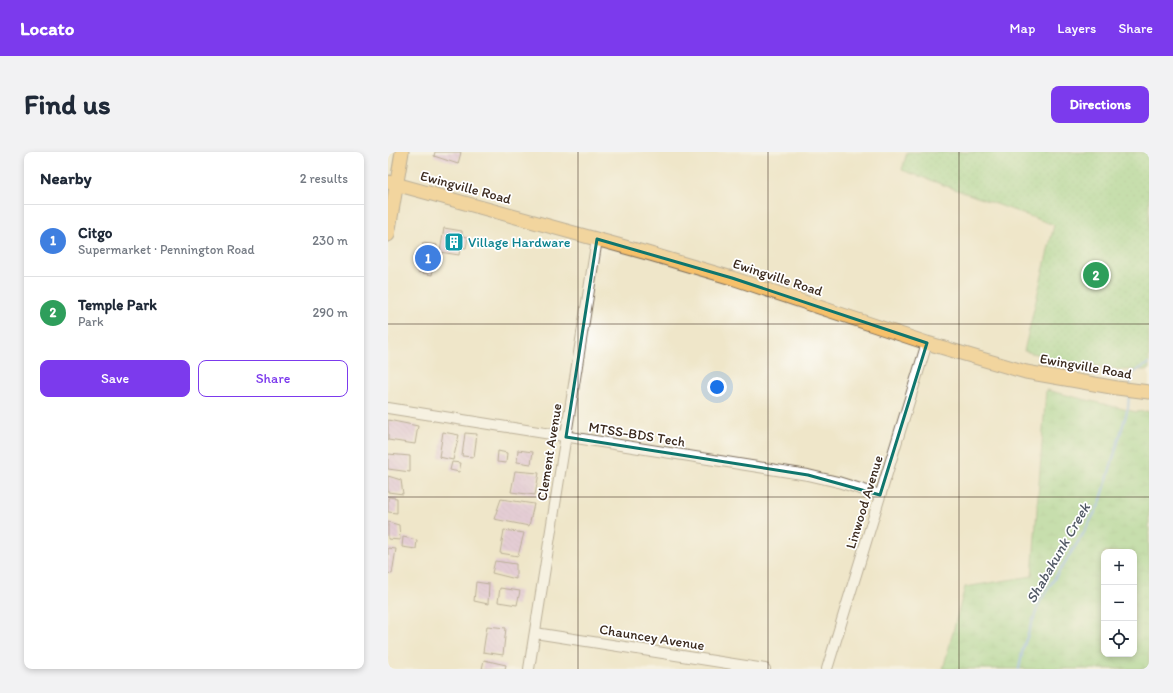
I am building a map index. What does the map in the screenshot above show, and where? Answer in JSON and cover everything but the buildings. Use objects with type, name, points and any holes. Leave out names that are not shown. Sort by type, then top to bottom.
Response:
[{"type":"main road","points":[[388,235],[393,184],[402,152]]},
{"type":"main road","name":"Ewingville Road","points":[[393,184],[647,252],[732,278],[927,343],[1026,372],[1116,388],[1146,391]]},
{"type":"street","name":"Clement Avenue","points":[[529,669],[597,239]]},
{"type":"street","name":"Linwood Avenue","points":[[827,669],[927,343]]},
{"type":"street","name":"MTSS-BDS Tech","points":[[388,408],[808,475],[838,482],[880,495]]},
{"type":"street","name":"Chauncey Avenue","points":[[535,633],[765,669]]},
{"type":"highlighted area","points":[[597,239],[732,278],[927,343],[880,495],[808,475],[566,437]]},
{"type":"green space","points":[[907,152],[1149,152],[1149,370],[1121,370],[1055,359],[1024,351],[1054,225],[902,170]]},
{"type":"green space","points":[[1046,390],[1136,412],[1149,411],[1149,669],[943,669],[965,587],[1032,576]]},
{"type":"waterway","name":"Shabakunk Creek","points":[[1130,385],[1133,373],[1149,364]]},
{"type":"waterway","name":"Shabakunk Creek","points":[[1019,669],[1023,648],[1040,601],[1083,534],[1100,503],[1128,408],[1129,394]]},
{"type":"place","name":"Village Hardware","points":[[454,242]]},
{"type":"place","name":"Citgo","points":[[428,258]]},
{"type":"place","name":"Temple Park","points":[[1096,275]]}]
